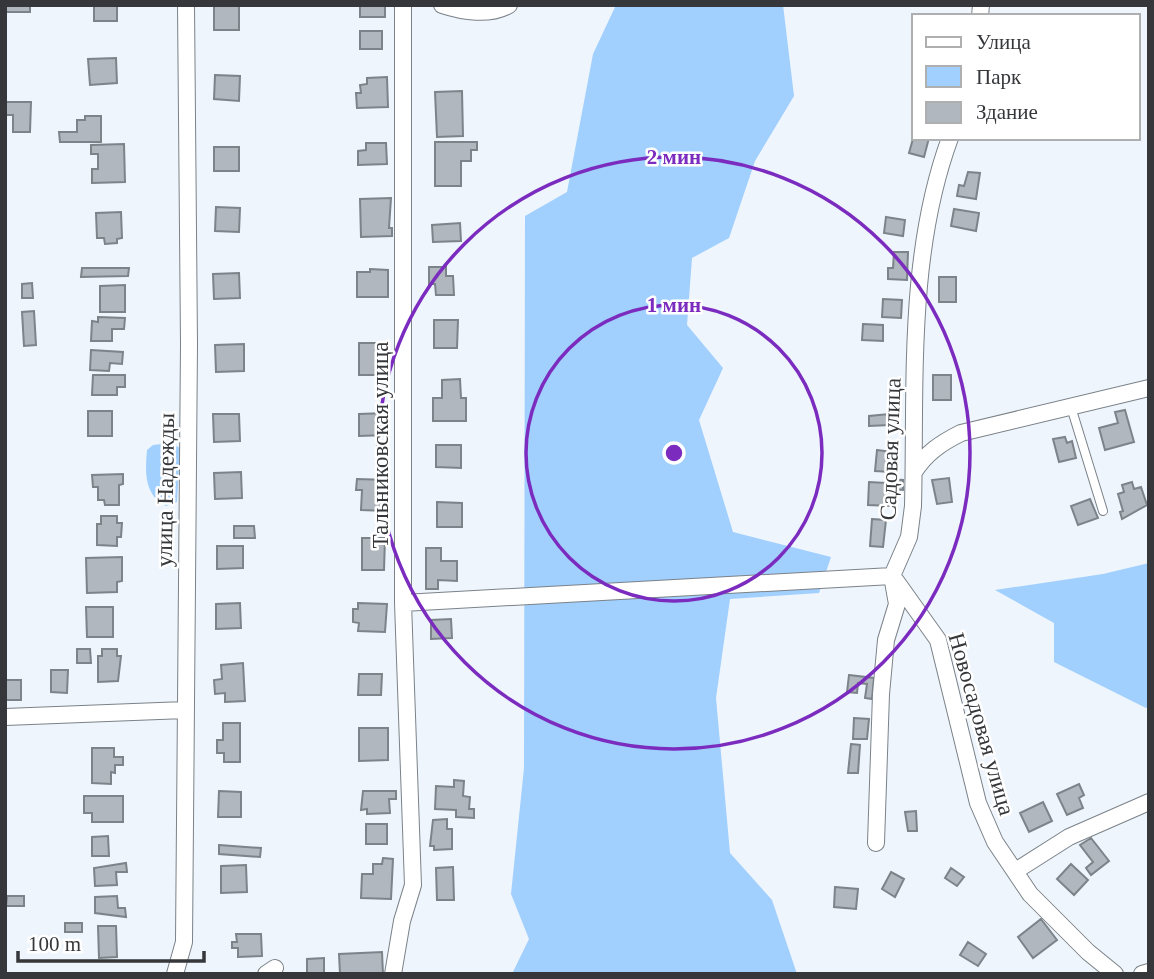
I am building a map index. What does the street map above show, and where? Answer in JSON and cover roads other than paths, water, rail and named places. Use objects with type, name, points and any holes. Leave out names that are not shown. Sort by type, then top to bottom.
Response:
[{"type":"street","name":"улица Надежды","points":[[175,974],[184,942],[189,344],[187,5]]},
{"type":"street","name":"Тальниковская улица","points":[[393,974],[402,921],[413,886],[403,603],[403,5]]},
{"type":"street","points":[[442,5],[458,10],[498,12],[509,5]]},
{"type":"street","name":"Садовая улица","points":[[876,843],[881,694],[886,640],[897,604],[892,576],[909,537],[914,472],[919,262],[939,168],[949,140]]},
{"type":"street","points":[[914,472],[921,460],[939,444],[961,433],[1149,388]]},
{"type":"street","points":[[403,603],[892,576]]},
{"type":"street","name":"Новосадовая улица","points":[[892,576],[938,639],[978,803],[995,842],[1017,870],[1030,894],[1088,952],[1115,974]]},
{"type":"street","points":[[5,717],[185,710]]},
{"type":"street","points":[[1017,870],[1069,837],[1149,802]]},
{"type":"street","points":[[1142,974],[1149,972]]},
{"type":"lane","points":[[1071,407],[1103,512]]}]
